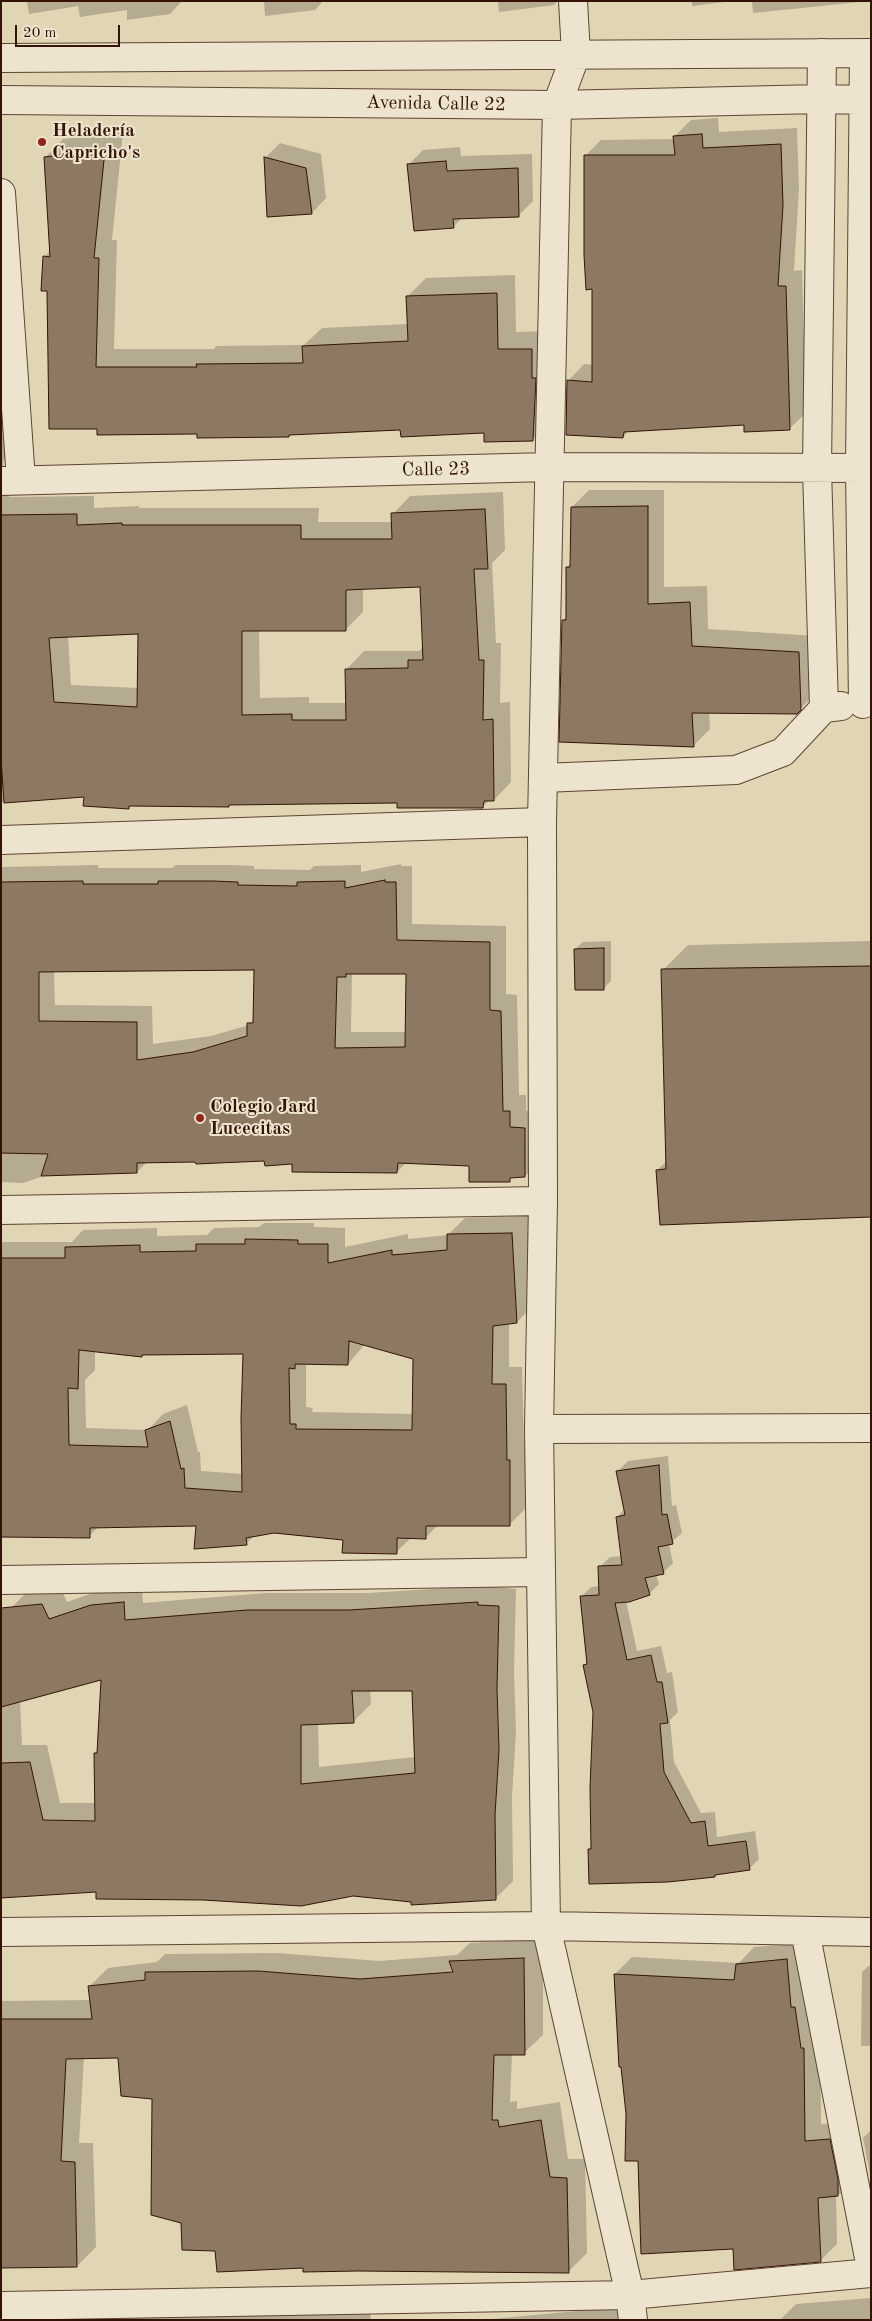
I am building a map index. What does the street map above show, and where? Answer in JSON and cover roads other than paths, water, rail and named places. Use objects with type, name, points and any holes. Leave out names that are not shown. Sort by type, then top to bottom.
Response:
[{"type":"street","points":[[574,1],[576,54],[557,106],[542,822],[543,1201],[539,1429],[546,1926],[632,2308]]},
{"type":"street","points":[[822,53],[817,469],[824,708]]},
{"type":"street","points":[[1,58],[868,53],[865,468],[867,706],[824,708],[783,752],[736,770],[543,778]]},
{"type":"street","name":"Avenida Calle 22","points":[[1,100],[557,106],[868,100]]},
{"type":"street","points":[[1,193],[11,480]]},
{"type":"street","name":"Calle 23","points":[[11,480],[548,467],[865,468]]},
{"type":"street","points":[[1,840],[542,822]]},
{"type":"street","points":[[1,1210],[543,1201]]},
{"type":"street","points":[[539,1429],[871,1428]]},
{"type":"street","points":[[1,1580],[540,1572]]},
{"type":"street","points":[[1,1932],[546,1926],[871,1932]]},
{"type":"street","points":[[805,1930],[871,2268]]},
{"type":"street","points":[[1,2306],[632,2308],[871,2273]]},
{"type":"place","name":"Heladería Capricho's","points":[[42,142]]},
{"type":"place","name":"Colegio Jard Lucecitas","points":[[200,1118]]}]
